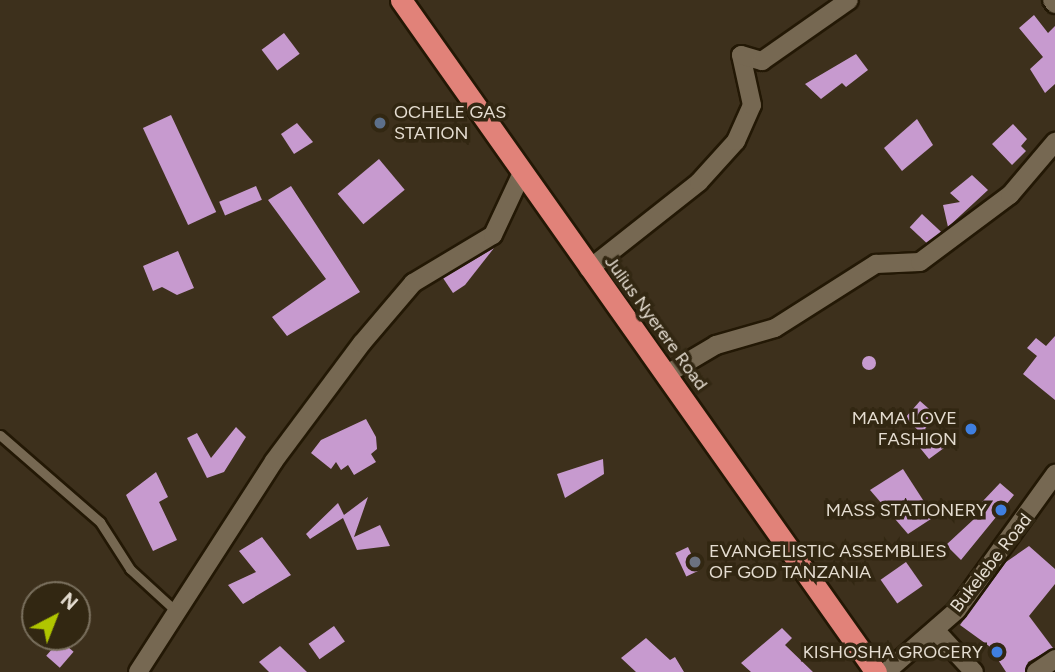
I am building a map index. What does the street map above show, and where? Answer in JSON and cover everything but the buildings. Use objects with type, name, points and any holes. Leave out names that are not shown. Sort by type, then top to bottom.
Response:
[{"type":"highway","name":"Julius Nyerere Road","points":[[401,0],[876,672]]},
{"type":"street","points":[[589,269],[699,182],[736,141],[752,105],[741,55],[762,61],[849,0]]},
{"type":"street","points":[[667,374],[716,345],[775,328],[876,264],[920,262],[1010,195],[1055,142]]},
{"type":"street","points":[[138,672],[274,461],[389,308],[438,264],[493,235],[522,173]]},
{"type":"street","name":"Bukelebe Road","points":[[886,672],[965,600],[1055,474]]},
{"type":"street","points":[[935,630],[974,672]]},
{"type":"street","points":[[1036,672],[1055,659]]},
{"type":"lane","points":[[0,435],[100,522],[130,569],[177,612]]},
{"type":"place","name":"OCHELE GAS STATION","points":[[380,123]]},
{"type":"place","name":"MAMA LOVE FASHION","points":[[971,429]]},
{"type":"place","name":"MASS STATIONERY","points":[[1001,510]]},
{"type":"place","name":"EVANGELISTIC ASSEMBLIES OF GOD TANZANIA","points":[[695,562]]},
{"type":"place","name":"KISHOSHA GROCERY","points":[[997,652]]}]
